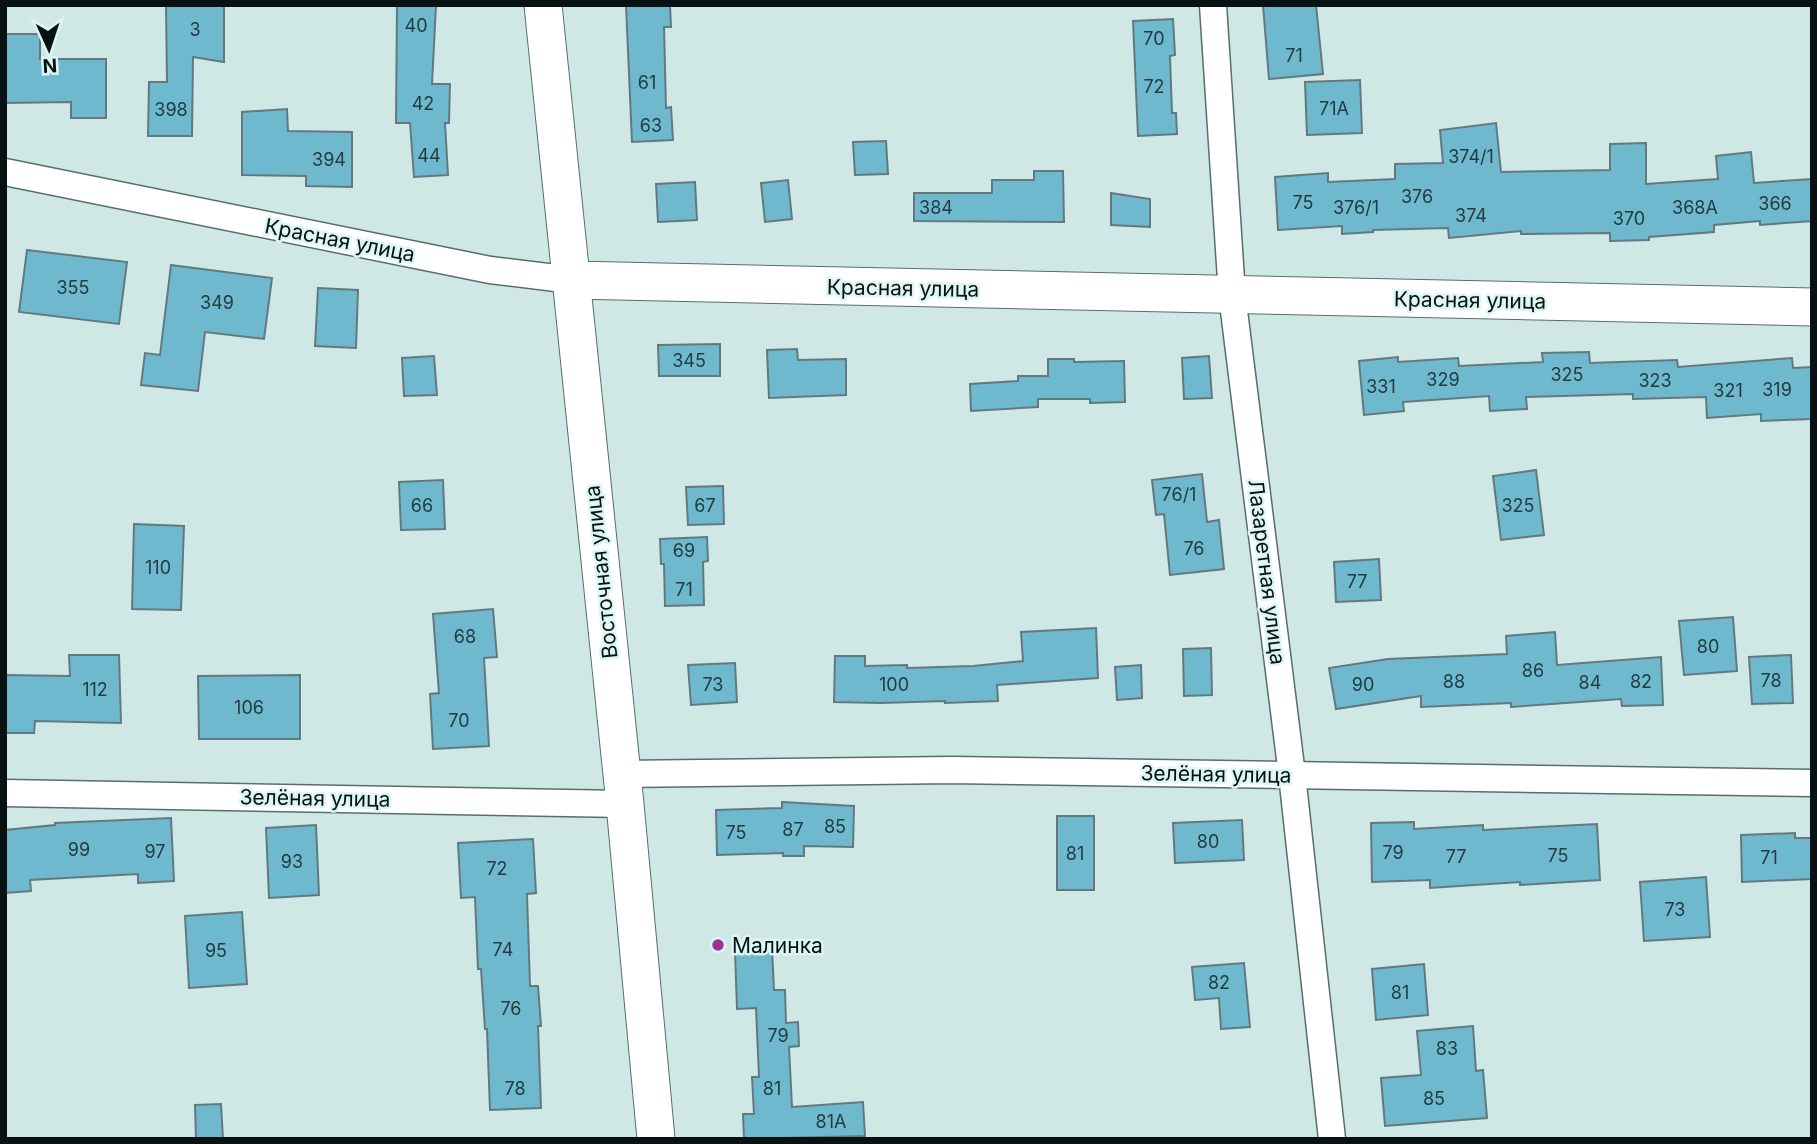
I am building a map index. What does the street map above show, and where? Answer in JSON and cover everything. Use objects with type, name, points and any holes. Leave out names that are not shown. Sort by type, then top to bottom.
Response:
[{"type":"street","name":"Восточная улица","points":[[543,5],[656,1139]]},
{"type":"street","name":"Лазаретная улица","points":[[1213,5],[1232,295],[1292,775],[1332,1139]]},
{"type":"street","name":"Красная улица","points":[[5,172],[490,270],[572,280],[1812,307]]},
{"type":"street","name":"Зелёная улица","points":[[5,793],[623,789],[952,770],[1812,783]]},
{"type":"building","points":[[166,5],[224,5],[224,62],[193,57],[192,136],[148,136],[149,82],[167,82]]},
{"type":"building","points":[[397,5],[436,5],[432,84],[450,84],[449,123],[445,123],[448,175],[414,177],[410,123],[396,123]]},
{"type":"building","points":[[626,5],[670,5],[671,27],[664,27],[666,108],[671,107],[673,140],[632,142]]},
{"type":"building","points":[[1263,5],[1316,5],[1323,74],[1269,79]]},
{"type":"building","points":[[1173,19],[1175,55],[1170,56],[1172,113],[1176,113],[1177,134],[1138,136],[1133,21]]},
{"type":"building","points":[[5,34],[40,34],[40,59],[106,59],[106,118],[71,118],[71,102],[5,103]]},
{"type":"building","points":[[1360,80],[1362,133],[1307,135],[1305,82]]},
{"type":"building","points":[[287,109],[288,131],[352,132],[352,187],[306,186],[306,176],[242,175],[242,112]]},
{"type":"building","points":[[1496,123],[1501,172],[1610,170],[1610,144],[1646,143],[1646,184],[1718,179],[1716,156],[1751,152],[1754,183],[1812,179],[1812,221],[1760,225],[1760,221],[1714,225],[1714,232],[1649,237],[1649,240],[1610,241],[1610,233],[1521,234],[1521,231],[1449,238],[1448,228],[1373,230],[1342,234],[1342,226],[1278,230],[1275,177],[1328,173],[1328,182],[1395,179],[1395,164],[1443,163],[1440,130]]},
{"type":"building","points":[[886,141],[888,174],[855,175],[853,142]]},
{"type":"building","points":[[1034,171],[1063,171],[1064,222],[914,221],[914,193],[992,193],[992,180],[1034,180]]},
{"type":"building","points":[[788,180],[792,219],[765,222],[761,183]]},
{"type":"building","points":[[695,182],[697,220],[658,222],[656,184]]},
{"type":"building","points":[[1111,193],[1150,199],[1150,227],[1111,225]]},
{"type":"building","points":[[27,250],[127,262],[119,324],[19,312]]},
{"type":"building","points":[[171,265],[272,278],[264,339],[205,332],[198,391],[141,385],[145,353],[160,355]]},
{"type":"building","points":[[318,288],[358,290],[356,348],[315,346]]},
{"type":"building","points":[[720,344],[720,376],[659,376],[658,345]]},
{"type":"building","points":[[797,349],[798,360],[846,359],[846,395],[769,398],[767,350]]},
{"type":"building","points":[[1589,352],[1590,363],[1677,360],[1678,367],[1792,358],[1793,368],[1812,367],[1812,419],[1761,421],[1761,414],[1707,418],[1706,397],[1633,399],[1633,394],[1526,397],[1527,409],[1490,411],[1489,396],[1403,402],[1404,411],[1364,415],[1359,361],[1398,357],[1398,362],[1458,358],[1459,366],[1543,362],[1542,353]]},
{"type":"building","points":[[434,356],[437,395],[404,396],[402,358]]},
{"type":"building","points":[[1209,356],[1212,398],[1184,399],[1182,358]]},
{"type":"building","points":[[1048,359],[1074,359],[1074,362],[1124,361],[1125,402],[1090,403],[1090,399],[1038,399],[1038,407],[971,411],[970,384],[1018,381],[1018,376],[1048,376]]},
{"type":"building","points":[[1536,470],[1544,535],[1501,540],[1493,476]]},
{"type":"building","points":[[1202,474],[1207,522],[1219,520],[1224,569],[1170,575],[1164,514],[1156,515],[1152,480]]},
{"type":"building","points":[[443,480],[445,529],[401,530],[399,482]]},
{"type":"building","points":[[723,486],[724,524],[688,525],[686,487]]},
{"type":"building","points":[[134,524],[184,526],[181,610],[132,609]]},
{"type":"building","points":[[707,537],[708,561],[703,562],[704,605],[665,606],[664,564],[661,564],[660,539]]},
{"type":"building","points":[[1379,559],[1381,600],[1336,602],[1334,562]]},
{"type":"building","points":[[493,609],[497,657],[484,658],[489,746],[433,749],[430,694],[439,693],[433,614]]},
{"type":"building","points":[[1733,617],[1737,671],[1684,675],[1679,621]]},
{"type":"building","points":[[1096,628],[1098,678],[997,685],[998,701],[834,702],[835,656],[865,656],[865,666],[907,665],[907,668],[1023,661],[1021,632]]},
{"type":"building","points":[[1555,632],[1557,665],[1661,657],[1663,705],[1622,706],[1621,699],[1511,707],[1511,703],[1421,707],[1421,696],[1336,709],[1329,668],[1388,659],[1507,654],[1506,636]]},
{"type":"building","points":[[1211,648],[1212,695],[1184,696],[1183,649]]},
{"type":"building","points":[[69,655],[119,655],[121,723],[35,721],[34,733],[5,733],[5,675],[70,676]]},
{"type":"building","points":[[1791,655],[1793,703],[1752,704],[1749,657]]},
{"type":"building","points":[[735,663],[737,702],[691,705],[688,665]]},
{"type":"building","points":[[1141,665],[1142,698],[1117,700],[1115,667]]},
{"type":"building","points":[[300,675],[300,739],[199,739],[198,676]]},
{"type":"building","points":[[782,802],[854,806],[853,847],[804,846],[804,856],[783,856],[783,853],[717,855],[716,810],[782,808]]},
{"type":"building","points":[[1057,816],[1094,816],[1094,890],[1057,890]]},
{"type":"building","points":[[171,818],[174,881],[138,883],[138,874],[30,880],[31,891],[5,893],[5,830],[55,823]]},
{"type":"building","points":[[1242,820],[1244,860],[1175,863],[1173,823]]},
{"type":"building","points":[[1414,822],[1414,829],[1483,825],[1483,830],[1597,824],[1600,880],[1430,888],[1430,880],[1372,882],[1371,823]]},
{"type":"building","points":[[316,825],[319,895],[269,898],[266,828]]},
{"type":"building","points":[[1795,833],[1795,838],[1812,838],[1812,879],[1742,882],[1741,835]]},
{"type":"building","points":[[533,839],[536,893],[527,894],[530,986],[538,986],[541,1026],[538,1026],[541,1108],[490,1110],[487,1029],[481,969],[478,969],[475,897],[461,898],[458,843]]},
{"type":"building","points":[[1706,877],[1710,937],[1644,941],[1640,882]]},
{"type":"building","points":[[242,912],[247,984],[189,988],[185,916]]},
{"type":"building","points":[[772,949],[774,990],[785,990],[786,1023],[798,1022],[799,1046],[789,1047],[792,1107],[863,1102],[865,1136],[744,1139],[743,1114],[754,1114],[752,1077],[759,1077],[756,1008],[737,1009],[735,951]]},
{"type":"building","points":[[1244,963],[1250,1027],[1221,1029],[1219,998],[1195,1000],[1192,967]]},
{"type":"building","points":[[1424,964],[1428,1015],[1376,1020],[1372,969]]},
{"type":"building","points":[[1473,1026],[1476,1071],[1483,1070],[1487,1118],[1385,1126],[1381,1078],[1421,1075],[1417,1031]]},
{"type":"building","points":[[221,1104],[223,1139],[196,1139],[195,1105]]},
{"type":"place","name":"Малинка","points":[[718,945]]}]
